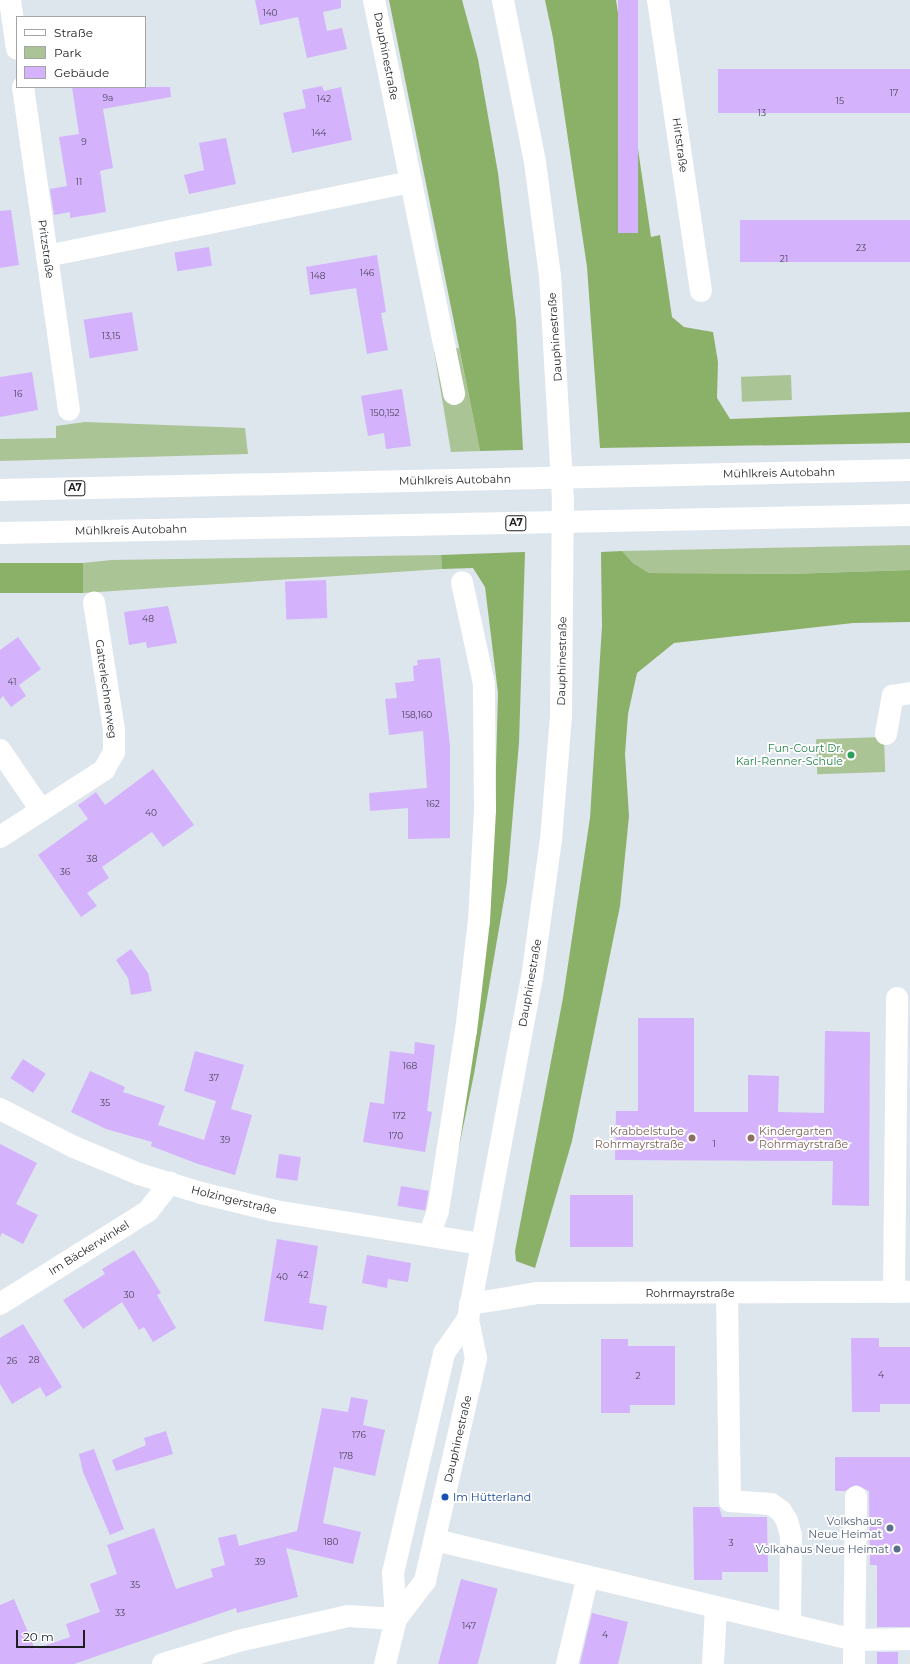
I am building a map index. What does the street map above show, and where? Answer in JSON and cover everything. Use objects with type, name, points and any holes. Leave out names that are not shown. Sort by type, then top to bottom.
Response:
[{"type":"main road","points":[[10,0],[16,42]]},
{"type":"main road","name":"Dauphinestraße","points":[[374,0],[454,394]]},
{"type":"main road","name":"Dauphinestraße","points":[[396,1619],[426,1581],[476,1358],[469,1312],[532,978],[551,840],[561,716],[563,607],[559,395],[550,276],[535,162],[503,0]]},
{"type":"main road","name":"Hirtstraße","points":[[658,0],[701,291]]},
{"type":"main road","name":"Pritzstraße","points":[[23,88],[69,410]]},
{"type":"main road","points":[[47,256],[411,182]]},
{"type":"main road","name":"Mühlkreis Autobahn","points":[[0,490],[910,470]]},
{"type":"main road","name":"Mühlkreis Autobahn","points":[[0,533],[910,515]]},
{"type":"main road","points":[[430,1233],[438,1211],[466,1031],[479,921],[485,810],[484,684],[462,582]]},
{"type":"main road","name":"Gatterlechnerweg","points":[[0,837],[104,770],[114,752],[114,730],[94,603]]},
{"type":"main road","points":[[886,734],[893,696],[910,693]]},
{"type":"main road","points":[[0,750],[42,810]]},
{"type":"main road","points":[[897,998],[902,1292]]},
{"type":"main road","name":"Holzingerstraße","points":[[0,1109],[74,1147],[170,1183],[275,1210],[430,1233],[481,1244]]},
{"type":"main road","name":"Im Bäckerwinkel","points":[[0,1304],[148,1211],[170,1183]]},
{"type":"main road","name":"Rohrmayrstraße","points":[[469,1312],[538,1293],[902,1292]]},
{"type":"main road","points":[[727,1293],[730,1501],[770,1504],[781,1510],[788,1521],[791,1535],[790,1624]]},
{"type":"main road","name":"Dauphinestraße","points":[[385,1664],[396,1619],[393,1573],[444,1353],[469,1312]]},
{"type":"main road","points":[[854,1664],[856,1640],[856,1497]]},
{"type":"main road","points":[[435,1540],[856,1640],[910,1639]]},
{"type":"main road","points":[[567,1664],[588,1576]]},
{"type":"main road","points":[[713,1664],[716,1607]]},
{"type":"main road","points":[[163,1664],[238,1641],[348,1616],[396,1619]]},
{"type":"green space","points":[[389,0],[462,0],[478,59],[498,173],[516,321],[523,450],[480,451]]},
{"type":"green space","points":[[545,0],[616,0],[651,237],[660,235],[672,317],[684,327],[713,332],[718,362],[717,398],[730,419],[910,412],[910,443],[600,448],[587,267],[553,38]]},
{"type":"green space","points":[[459,348],[480,451],[451,452],[434,351]]},
{"type":"green space","points":[[791,375],[792,400],[742,402],[741,377]]},
{"type":"green space","points":[[85,422],[245,428],[248,454],[0,461],[0,439],[56,438],[56,426]]},
{"type":"green space","points":[[910,545],[910,570],[789,574],[649,573],[633,563],[622,551]]},
{"type":"green space","points":[[622,551],[633,563],[649,573],[789,574],[910,570],[910,622],[853,623],[674,643],[637,673],[628,714],[625,754],[629,816],[620,906],[572,1141],[535,1268],[516,1261],[515,1251],[563,998],[590,818],[602,626],[601,552]]},
{"type":"green space","points":[[525,552],[519,743],[507,882],[474,1074],[445,1215],[495,803],[498,693],[485,587],[473,568],[442,569],[441,555]]},
{"type":"green space","points":[[441,555],[442,569],[83,593],[83,563],[112,560]]},
{"type":"green space","points":[[0,563],[83,563],[83,593],[0,593]]},
{"type":"green space","name":"Fun-Court Dr. Karl-Renner-Schule","points":[[884,737],[885,772],[817,774],[816,739]]},
{"type":"building","points":[[255,0],[341,0],[341,8],[323,12],[327,31],[342,28],[347,49],[307,58],[298,17],[260,25]]},
{"type":"building","points":[[618,0],[638,0],[638,233],[618,233]]},
{"type":"building","points":[[718,69],[910,69],[910,113],[718,113]]},
{"type":"building","points":[[322,86],[324,91],[341,87],[352,140],[292,153],[283,113],[306,108],[302,90]]},
{"type":"building","points":[[170,87],[171,97],[103,109],[113,168],[100,171],[106,212],[70,218],[70,212],[54,215],[50,189],[67,186],[59,137],[79,134],[72,88]]},
{"type":"building","points":[[226,138],[236,184],[189,194],[184,175],[204,170],[199,143]]},
{"type":"building","points":[[11,210],[19,265],[0,268],[0,211]]},
{"type":"building","points":[[740,220],[910,220],[910,262],[740,262]]},
{"type":"building","points":[[209,247],[212,266],[177,271],[174,252]]},
{"type":"building","points":[[377,255],[386,312],[381,313],[388,350],[367,354],[356,288],[310,295],[306,267]]},
{"type":"building","points":[[132,312],[138,351],[90,358],[84,320]]},
{"type":"building","points":[[32,372],[38,410],[0,417],[0,377]]},
{"type":"building","points":[[402,389],[411,446],[386,449],[384,433],[368,436],[361,396]]},
{"type":"building","points":[[326,580],[327,618],[286,619],[285,581]]},
{"type":"building","points":[[168,606],[177,643],[147,648],[146,642],[129,645],[124,612]]},
{"type":"building","points":[[18,637],[41,669],[19,685],[26,696],[11,707],[3,696],[0,699],[0,650]]},
{"type":"building","points":[[440,658],[450,746],[450,838],[408,839],[408,808],[370,811],[369,793],[427,788],[423,731],[389,735],[385,699],[397,698],[395,683],[414,681],[413,666],[418,665],[417,660]]},
{"type":"building","points":[[153,769],[194,825],[163,847],[152,832],[102,867],[109,878],[87,893],[97,906],[81,917],[38,855],[88,819],[78,805],[96,792],[105,805]]},
{"type":"building","points":[[131,949],[148,973],[152,991],[131,995],[128,978],[116,960]]},
{"type":"building","points":[[638,1018],[694,1018],[694,1112],[748,1112],[748,1075],[779,1076],[778,1112],[824,1113],[825,1031],[870,1032],[869,1206],[832,1205],[833,1161],[615,1160],[616,1111],[638,1111]]},
{"type":"building","points":[[415,1042],[435,1045],[427,1111],[432,1112],[425,1152],[363,1142],[370,1102],[384,1104],[390,1051],[414,1054]]},
{"type":"building","points":[[195,1051],[244,1065],[231,1109],[252,1115],[235,1175],[198,1164],[151,1146],[152,1142],[106,1129],[71,1112],[90,1071],[125,1087],[123,1092],[165,1106],[158,1125],[204,1140],[216,1101],[184,1091]]},
{"type":"building","points":[[23,1059],[46,1074],[33,1093],[10,1078]]},
{"type":"building","points":[[0,1144],[37,1163],[16,1204],[38,1215],[23,1244],[2,1233],[0,1237]]},
{"type":"building","points":[[279,1154],[301,1157],[297,1181],[276,1178]]},
{"type":"building","points":[[401,1186],[429,1191],[425,1211],[398,1206]]},
{"type":"building","points":[[570,1195],[633,1195],[633,1247],[570,1247]]},
{"type":"building","points":[[277,1239],[318,1246],[309,1303],[327,1306],[323,1330],[264,1321]]},
{"type":"building","points":[[134,1250],[161,1293],[157,1295],[176,1328],[153,1342],[144,1327],[139,1330],[122,1302],[83,1329],[63,1300],[105,1274],[102,1269]]},
{"type":"building","points":[[367,1255],[411,1263],[408,1282],[388,1279],[387,1288],[362,1283]]},
{"type":"building","points":[[23,1324],[62,1387],[46,1397],[40,1387],[12,1404],[0,1384],[0,1338]]},
{"type":"building","points":[[851,1338],[879,1338],[879,1347],[910,1347],[910,1404],[880,1404],[880,1412],[852,1412]]},
{"type":"building","points":[[601,1339],[628,1339],[628,1346],[675,1346],[675,1405],[630,1405],[630,1413],[601,1413]]},
{"type":"building","points":[[351,1397],[368,1400],[363,1425],[385,1430],[375,1476],[334,1467],[323,1523],[361,1532],[353,1564],[286,1548],[298,1597],[237,1613],[236,1608],[74,1664],[0,1664],[0,1605],[14,1599],[35,1649],[70,1637],[66,1624],[100,1612],[90,1584],[117,1574],[107,1545],[154,1528],[176,1589],[213,1577],[211,1569],[225,1565],[218,1538],[236,1534],[239,1546],[297,1531],[322,1408],[348,1412]]},
{"type":"building","points":[[166,1431],[173,1454],[116,1471],[112,1460],[146,1445],[144,1438]]},
{"type":"building","points":[[94,1449],[124,1529],[110,1535],[83,1472],[79,1454]]},
{"type":"building","name":"Volkshaus Neue Heimat","points":[[835,1457],[910,1457],[910,1627],[877,1627],[877,1565],[870,1565],[869,1491],[856,1485],[845,1491],[835,1491]]},
{"type":"building","points":[[693,1507],[719,1507],[722,1517],[767,1517],[768,1572],[722,1572],[722,1580],[694,1580]]},
{"type":"building","points":[[461,1579],[498,1589],[478,1664],[438,1664]]},
{"type":"building","points":[[592,1613],[628,1622],[618,1664],[580,1664]]},
{"type":"building","points":[[877,1652],[898,1652],[898,1664],[877,1664]]},
{"type":"place","name":"Fun-Court Dr. Karl-Renner-Schule","points":[[851,755]]},
{"type":"place","name":"Krabbelstube Rohrmayrstraße","points":[[692,1138]]},
{"type":"place","name":"Kindergarten Rohrmayrstraße","points":[[751,1138]]},
{"type":"place","name":"Im Hütterland","points":[[445,1497]]},
{"type":"place","name":"Volkshaus Neue Heimat","points":[[890,1528]]},
{"type":"place","name":"Volkahaus Neue Heimat","points":[[897,1549]]}]
